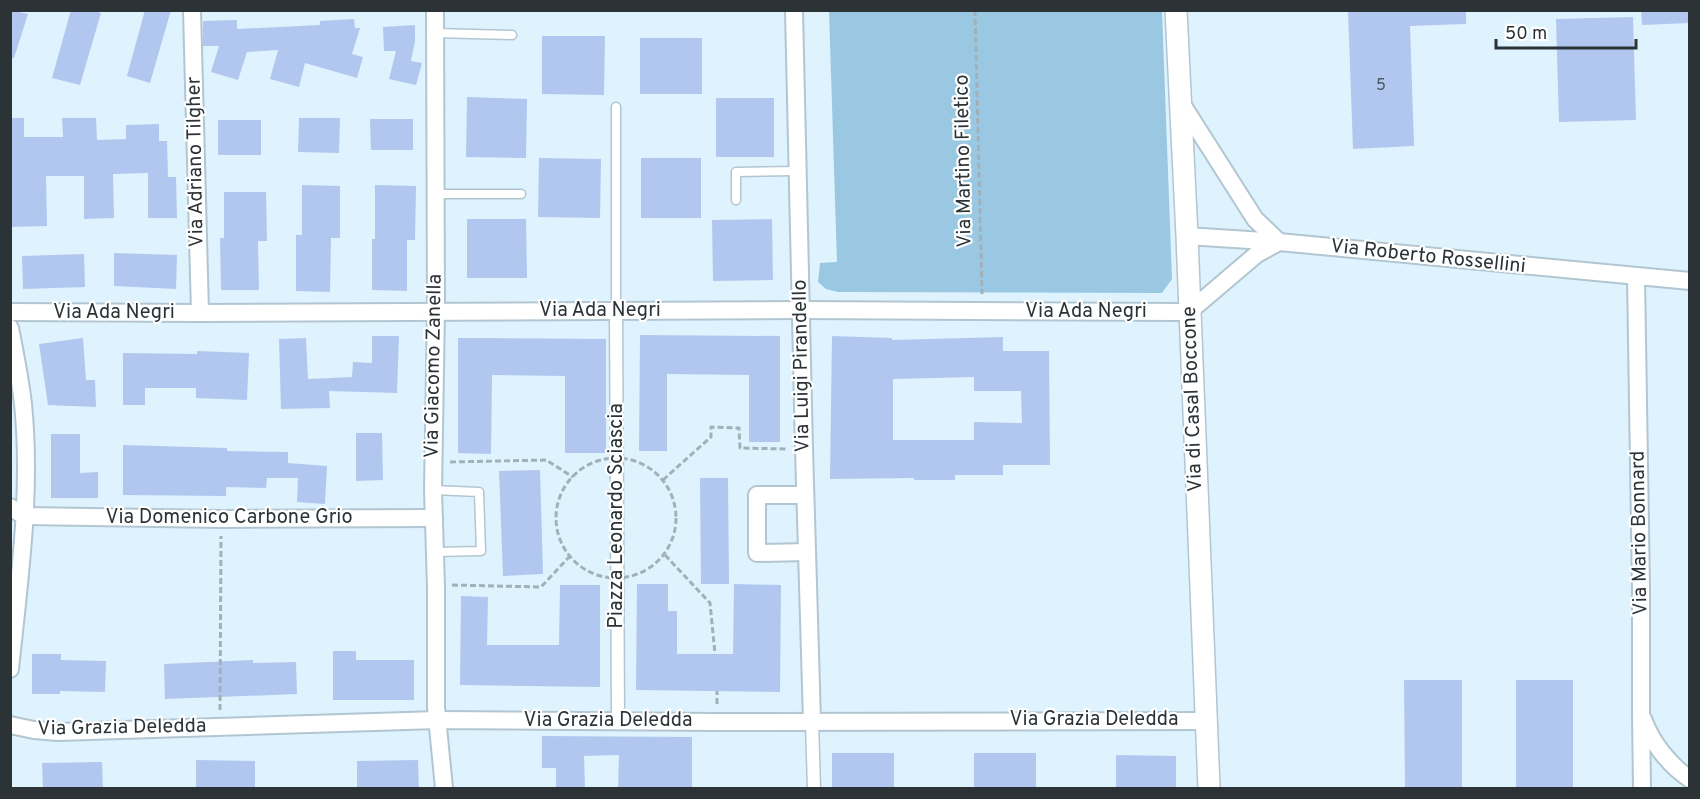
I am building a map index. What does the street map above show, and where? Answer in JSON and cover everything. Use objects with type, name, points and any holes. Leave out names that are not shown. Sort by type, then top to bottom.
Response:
[{"type":"street","name":"Via Adriano Tilgher","points":[[192,10],[200,314]]},
{"type":"street","name":"Via Giacomo Zanella","points":[[435,10],[436,311],[433,490],[436,708],[444,789]]},
{"type":"street","name":"Via Luigi Pirandello","points":[[794,10],[812,721]]},
{"type":"street","name":"Via di Casal Boccone","points":[[1176,10],[1209,789]]},
{"type":"street","points":[[1180,101],[1255,219],[1279,242],[1257,254],[1190,311]]},
{"type":"street","name":"Via Roberto Rossellini","points":[[1187,236],[1279,242],[1689,282]]},
{"type":"street","name":"Via Mario Bonnard","points":[[1636,277],[1642,789]]},
{"type":"street","name":"Via Ada Negri","points":[[10,312],[200,314],[436,311],[1190,311]]},
{"type":"street","name":"Piazza Leonardo Sciascia","points":[[616,311],[618,721]]},
{"type":"street","points":[[10,328],[24,415],[26,484],[17,512],[21,566],[10,669]]},
{"type":"street","points":[[805,495],[757,495],[758,553],[807,552]]},
{"type":"street","name":"Via Domenico Carbone Grio","points":[[17,512],[221,519],[434,518]]},
{"type":"street","points":[[1641,713],[1658,746],[1689,780]]},
{"type":"street","name":"Via Grazia Deledda","points":[[10,725],[58,732],[438,720],[1206,721]]},
{"type":"street","points":[[812,721],[814,789]]},
{"type":"lane","points":[[435,33],[512,35]]},
{"type":"lane","points":[[616,107],[616,311]]},
{"type":"lane","points":[[736,200],[736,172],[797,171]]},
{"type":"lane","points":[[434,194],[521,194]]},
{"type":"lane","points":[[433,490],[479,492],[481,540],[481,551],[434,552]]},
{"type":"path","name":"Via Martino Filetico","points":[[975,10],[983,311]]},
{"type":"path","points":[[663,480],[711,437],[711,428],[739,428],[740,448],[804,449]]},
{"type":"path","points":[[433,461],[546,460],[573,477]]},
{"type":"path","points":[[221,519],[221,727]]},
{"type":"path","points":[[665,555],[710,603],[715,654]]},
{"type":"path","points":[[436,585],[541,587],[570,556]]},
{"type":"shaded area","points":[[829,11],[1162,11],[1172,279],[1162,293],[838,292],[826,289],[818,282],[820,263],[837,262]]},
{"type":"building","points":[[10,10],[28,14],[14,58],[10,58]]},
{"type":"building","points":[[71,10],[90,10],[101,13],[80,85],[52,78]]},
{"type":"building","points":[[145,10],[171,10],[150,83],[127,76]]},
{"type":"building","points":[[1348,10],[1466,10],[1466,24],[1410,26],[1414,146],[1353,149]]},
{"type":"building","points":[[1641,10],[1689,10],[1689,23],[1642,25]]},
{"type":"building","points":[[1633,17],[1636,120],[1559,122],[1556,19]]},
{"type":"building","points":[[354,19],[355,28],[360,28],[352,54],[363,57],[357,78],[305,63],[299,87],[270,79],[278,50],[247,52],[238,80],[211,72],[219,46],[203,46],[203,21],[237,20],[237,29],[320,25],[320,21]]},
{"type":"building","points":[[415,25],[411,61],[422,63],[416,85],[389,79],[396,51],[384,51],[383,27]]},
{"type":"building","points":[[542,36],[605,36],[604,95],[542,94]]},
{"type":"building","points":[[640,38],[702,38],[702,94],[640,94]]},
{"type":"building","points":[[467,97],[527,99],[526,158],[466,157]]},
{"type":"building","points":[[716,98],[774,98],[774,157],[716,157]]},
{"type":"building","points":[[10,118],[24,118],[24,137],[63,137],[62,118],[96,118],[97,140],[126,139],[126,125],[159,124],[159,141],[167,141],[168,177],[176,177],[177,218],[148,218],[148,173],[113,174],[114,218],[84,219],[84,176],[46,176],[47,226],[10,227]]},
{"type":"building","points":[[299,118],[340,118],[339,153],[298,152]]},
{"type":"building","points":[[370,119],[413,119],[413,150],[371,150]]},
{"type":"building","points":[[218,120],[261,120],[261,155],[218,155]]},
{"type":"building","points":[[539,158],[601,159],[600,218],[538,217]]},
{"type":"building","points":[[641,158],[701,158],[701,218],[641,218]]},
{"type":"building","points":[[302,185],[340,186],[340,238],[331,238],[330,292],[296,291],[296,235],[302,235]]},
{"type":"building","points":[[375,185],[416,186],[415,240],[407,240],[407,291],[372,290]]},
{"type":"building","points":[[224,192],[266,192],[267,241],[258,241],[259,290],[221,290],[220,238],[224,238]]},
{"type":"building","points":[[467,219],[526,219],[527,278],[467,278]]},
{"type":"building","points":[[772,219],[773,280],[713,281],[712,220]]},
{"type":"building","points":[[114,253],[177,255],[176,289],[114,286]]},
{"type":"building","points":[[84,254],[85,287],[23,289],[22,256]]},
{"type":"building","points":[[640,335],[780,336],[780,442],[749,442],[749,375],[667,374],[667,451],[639,451]]},
{"type":"building","points":[[372,336],[399,336],[397,393],[329,391],[330,408],[281,409],[279,339],[306,338],[308,379],[352,377],[353,362],[372,363]]},
{"type":"building","points":[[832,336],[892,338],[892,340],[1003,337],[1003,351],[1049,351],[1050,465],[1003,465],[1003,475],[955,475],[955,480],[830,479]],"holes":[[[974,377],[974,391],[1021,391],[1022,423],[974,422],[974,440],[893,440],[893,379]]]},
{"type":"building","points":[[83,338],[86,380],[95,380],[96,407],[48,405],[39,344]]},
{"type":"building","points":[[458,338],[606,339],[606,453],[565,453],[565,376],[492,375],[491,454],[458,453]]},
{"type":"building","points":[[197,351],[249,353],[247,400],[196,398],[196,388],[145,388],[145,405],[123,405],[123,353],[197,354]]},
{"type":"building","points":[[356,433],[382,433],[383,480],[356,481]]},
{"type":"building","points":[[51,434],[80,434],[80,473],[98,472],[98,498],[51,498]]},
{"type":"building","points":[[123,445],[288,452],[288,463],[327,466],[325,504],[297,502],[298,478],[267,478],[266,488],[226,487],[226,496],[123,495]]},
{"type":"building","points":[[540,470],[543,574],[503,576],[499,471]]},
{"type":"building","points":[[700,478],[728,478],[729,584],[701,584]]},
{"type":"building","points":[[637,584],[668,584],[668,611],[677,611],[677,654],[733,654],[734,584],[781,585],[780,692],[636,690]]},
{"type":"building","points":[[560,585],[600,585],[600,687],[460,685],[461,596],[488,597],[487,645],[559,645]]},
{"type":"building","points":[[333,651],[356,651],[356,660],[414,660],[414,700],[333,700]]},
{"type":"building","points":[[32,654],[61,654],[61,660],[106,661],[105,692],[60,691],[60,694],[32,694]]},
{"type":"building","points":[[253,660],[253,663],[296,662],[297,694],[165,699],[164,664]]},
{"type":"building","points":[[1404,680],[1462,680],[1462,789],[1405,789]]},
{"type":"building","points":[[1516,680],[1573,680],[1573,789],[1516,789]]},
{"type":"building","points":[[542,736],[692,737],[692,789],[618,789],[619,755],[584,756],[585,789],[556,789],[556,768],[542,768]]},
{"type":"building","points":[[832,753],[894,753],[894,789],[832,789]]},
{"type":"building","points":[[974,753],[1036,753],[1036,789],[974,789]]},
{"type":"building","points":[[1116,755],[1176,756],[1176,789],[1116,789]]},
{"type":"building","points":[[196,760],[255,761],[255,789],[196,789]]},
{"type":"building","points":[[418,760],[419,789],[357,789],[357,761]]},
{"type":"building","points":[[102,762],[103,789],[43,789],[42,763]]}]
